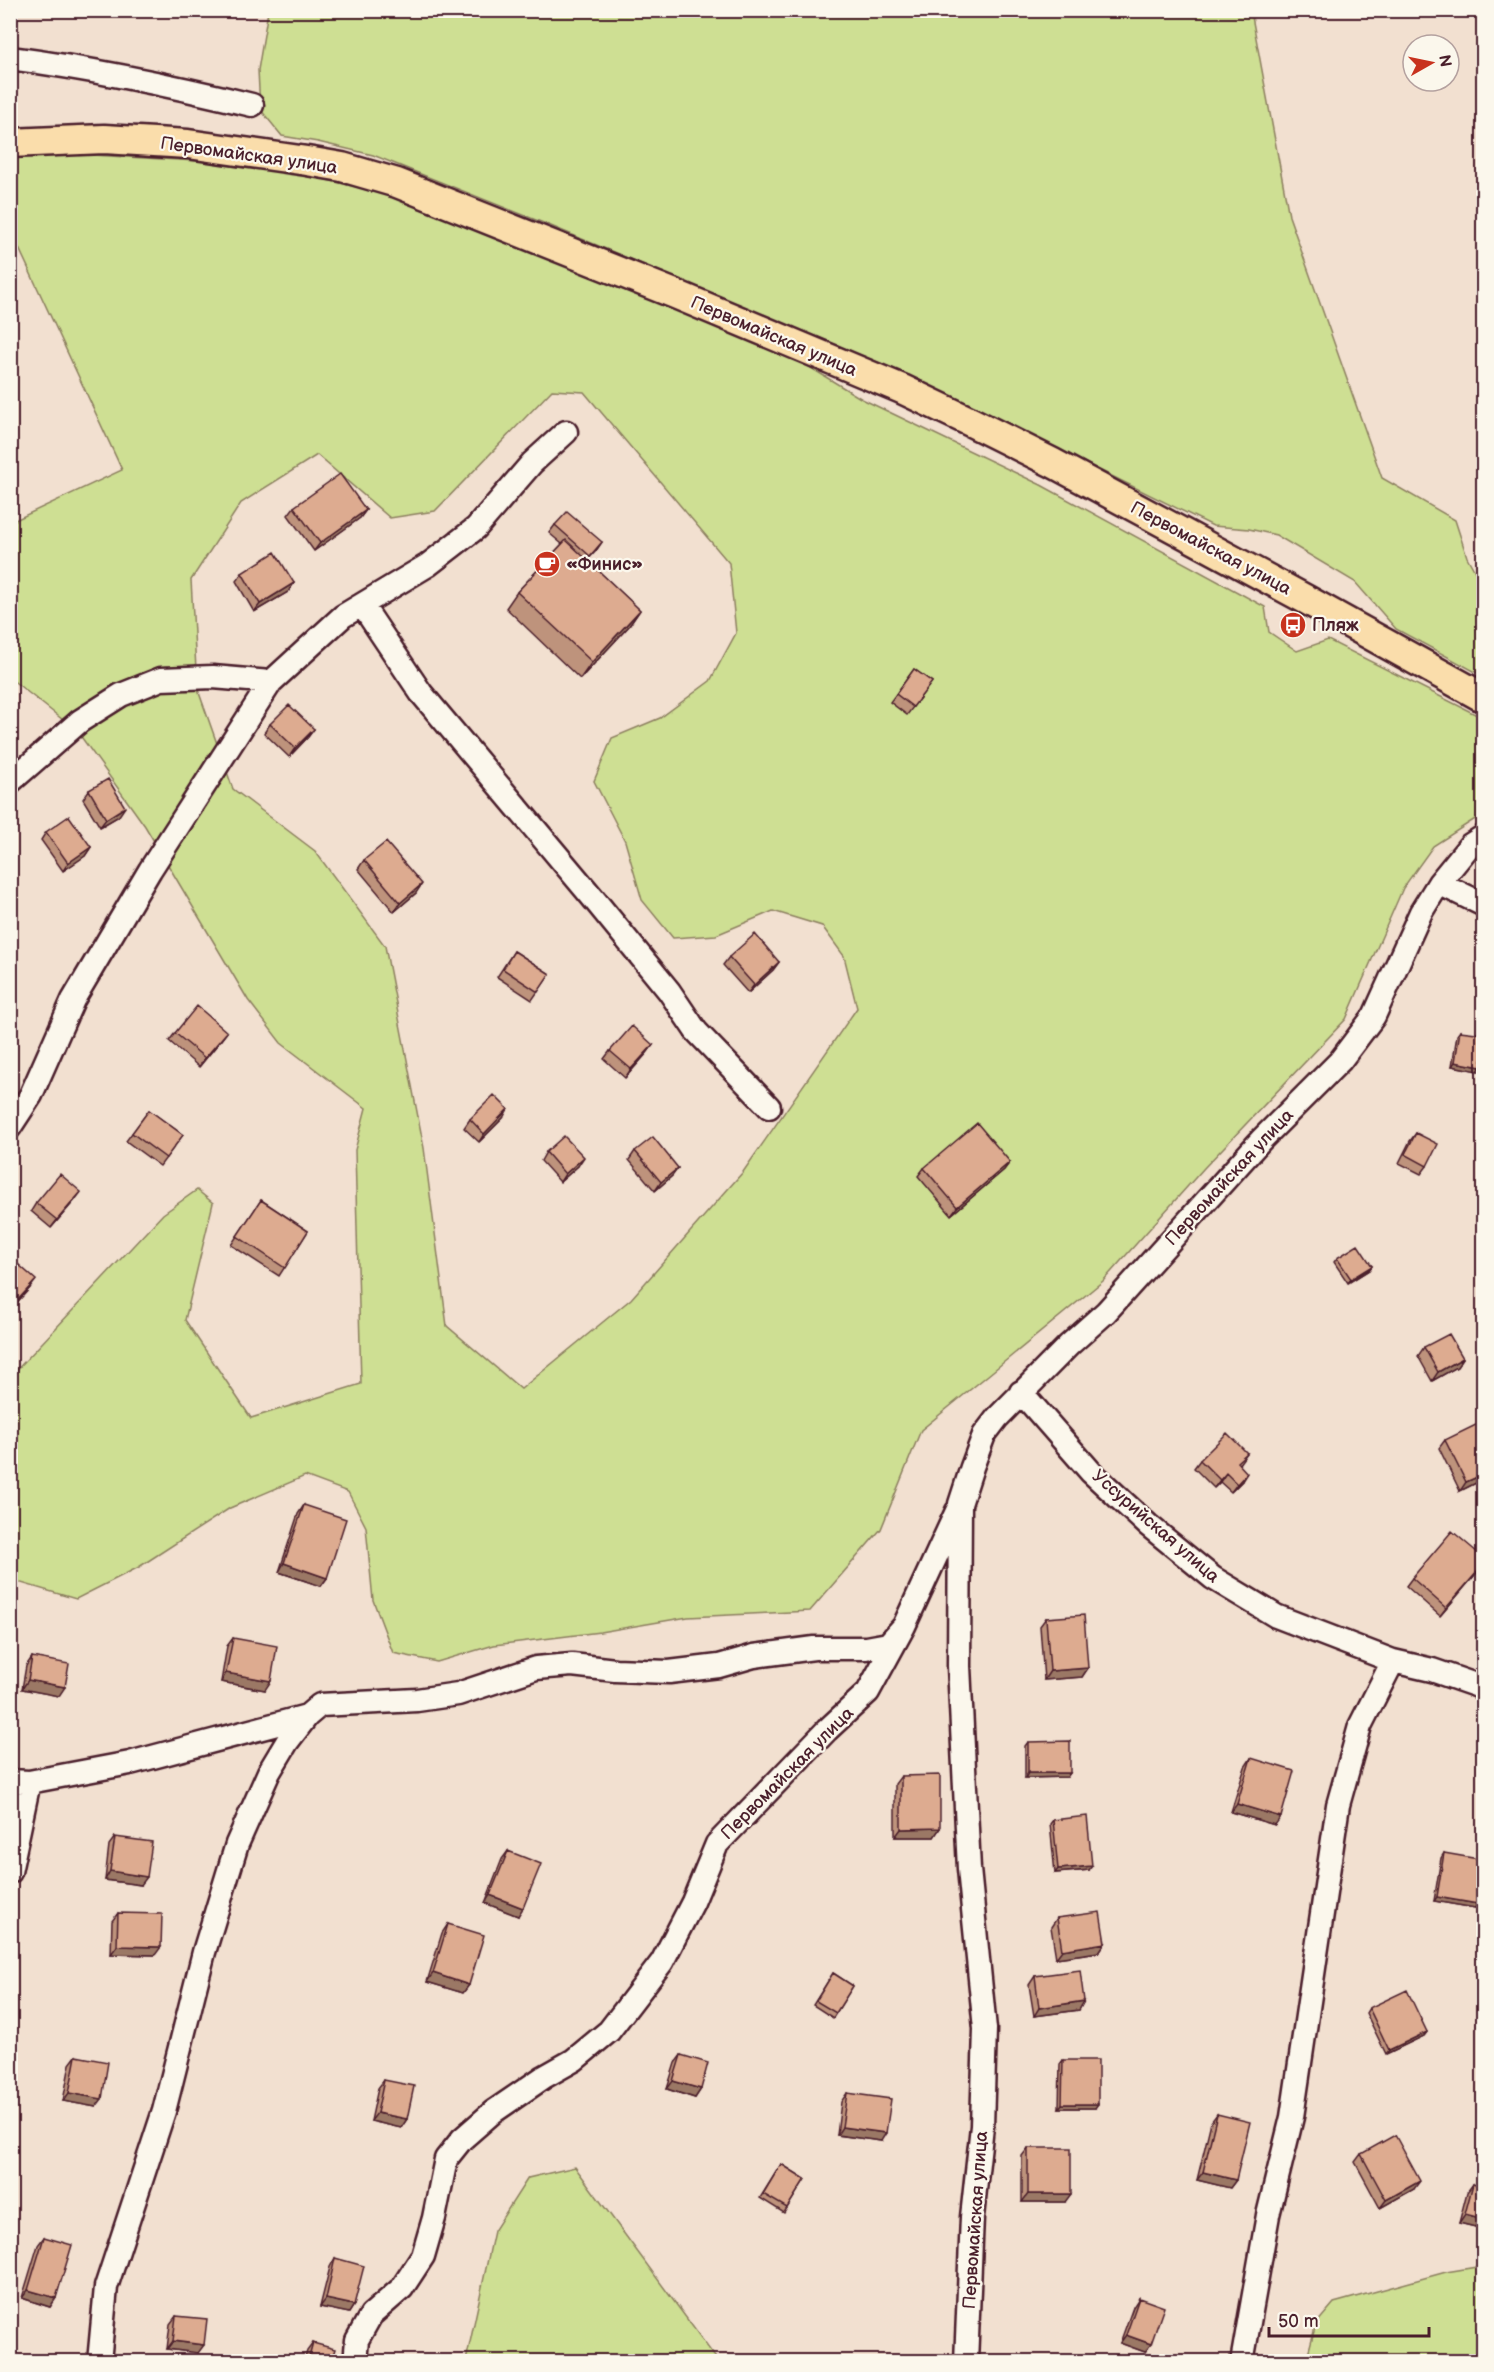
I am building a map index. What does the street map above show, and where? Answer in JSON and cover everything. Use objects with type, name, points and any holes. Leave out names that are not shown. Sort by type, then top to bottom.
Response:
[{"type":"main road","name":"Первомайская улица","points":[[10,143],[105,139],[188,144],[307,160],[342,167],[397,183],[675,294],[902,389],[1053,463],[1484,698]]},
{"type":"street","points":[[10,58],[89,68],[252,105]]},
{"type":"street","points":[[10,1127],[31,1095],[73,1000],[150,870],[271,682],[343,615],[428,565],[476,528],[532,463],[566,432]]},
{"type":"street","points":[[362,605],[421,693],[601,907],[669,991],[696,1031],[769,1107]]},
{"type":"street","points":[[10,782],[80,721],[121,695],[161,679],[213,677],[271,682]]},
{"type":"street","name":"Первомайская улица","points":[[355,2361],[357,2340],[371,2315],[402,2288],[423,2256],[434,2218],[446,2159],[462,2139],[493,2112],[544,2077],[574,2060],[609,2031],[662,1962],[693,1902],[717,1844],[827,1730],[868,1692],[904,1626],[960,1504],[984,1435],[1021,1392],[1106,1312],[1261,1140],[1340,1061],[1374,1016],[1421,912],[1439,883],[1470,845],[1484,836]]},
{"type":"street","points":[[1439,883],[1484,905]]},
{"type":"street","name":"Уссурийская улица","points":[[1021,1392],[1091,1472],[1148,1524],[1213,1578],[1276,1616],[1393,1661],[1432,1670],[1484,1688]]},
{"type":"street","name":"Первомайская улица","points":[[960,1504],[959,1666],[965,1810],[985,2029],[982,2126],[972,2217],[966,2361]]},
{"type":"street","points":[[99,2361],[106,2287],[164,2112],[204,1952],[237,1844],[269,1772],[287,1742],[307,1716],[320,1705],[417,1700],[458,1694],[537,1668],[572,1665],[615,1670],[669,1672],[719,1666],[754,1656],[814,1648],[866,1648],[888,1644],[904,1626]]},
{"type":"street","points":[[1242,2361],[1268,2215],[1292,2117],[1338,1805],[1360,1726],[1393,1661]]},
{"type":"street","points":[[10,1872],[20,1781],[130,1763],[307,1716]]},
{"type":"green space","points":[[268,11],[1251,11],[1289,216],[1382,478],[1455,520],[1467,557],[1483,586],[1483,676],[1396,629],[1355,582],[1276,535],[1249,529],[1213,526],[899,371],[546,224],[373,155],[282,136],[260,109],[258,70]]},
{"type":"green space","points":[[57,153],[232,163],[289,171],[403,198],[479,225],[555,262],[673,301],[788,354],[862,399],[1041,485],[1265,607],[1269,632],[1297,651],[1328,640],[1483,718],[1483,814],[1433,846],[1403,888],[1346,1019],[1204,1168],[1103,1281],[921,1430],[881,1529],[810,1611],[688,1617],[600,1632],[494,1645],[437,1662],[393,1653],[373,1600],[366,1527],[348,1492],[305,1476],[230,1508],[139,1567],[76,1599],[11,1580],[10,1377],[163,1214],[197,1190],[213,1203],[185,1320],[251,1418],[361,1384],[355,1150],[366,1108],[281,1043],[248,1000],[145,826],[77,731],[11,679],[11,522],[122,470],[11,231],[11,157]],"holes":[[[552,390],[584,392],[729,563],[736,633],[710,681],[660,718],[612,738],[594,781],[625,841],[642,900],[673,938],[716,935],[773,911],[822,926],[844,956],[857,1008],[743,1172],[631,1299],[521,1389],[447,1326],[424,1148],[385,946],[315,851],[233,789],[197,687],[191,580],[241,503],[317,455],[390,518],[435,511]]]},
{"type":"green space","points":[[575,2167],[718,2361],[466,2361],[494,2231],[528,2178]]},
{"type":"green space","points":[[1483,2266],[1483,2361],[1306,2361],[1316,2324],[1334,2303],[1446,2272]]},
{"type":"building","points":[[340,474],[366,510],[320,543],[294,507]]},
{"type":"building","points":[[567,512],[602,542],[590,556],[555,525]]},
{"type":"building","points":[[566,540],[640,610],[592,662],[517,592]]},
{"type":"building","points":[[275,552],[294,583],[260,604],[242,573]]},
{"type":"building","points":[[914,669],[932,682],[913,707],[896,694]]},
{"type":"building","points":[[289,705],[314,729],[295,748],[270,724]]},
{"type":"building","points":[[108,779],[125,807],[106,819],[89,790]]},
{"type":"building","points":[[69,816],[91,847],[68,863],[46,832]]},
{"type":"building","points":[[386,842],[422,884],[400,903],[364,860]]},
{"type":"building","points":[[755,934],[779,962],[754,985],[729,957]]},
{"type":"building","points":[[514,951],[550,974],[538,992],[503,969]]},
{"type":"building","points":[[197,1006],[227,1032],[205,1058],[175,1033]]},
{"type":"building","points":[[632,1026],[653,1045],[631,1069],[610,1051]]},
{"type":"building","points":[[1460,1031],[1484,1034],[1481,1067],[1455,1062]]},
{"type":"building","points":[[494,1095],[508,1109],[484,1134],[470,1119]]},
{"type":"building","points":[[149,1110],[183,1135],[166,1158],[132,1133]]},
{"type":"building","points":[[977,1123],[1010,1162],[957,1207],[924,1168]]},
{"type":"building","points":[[1416,1133],[1438,1144],[1427,1166],[1405,1154]]},
{"type":"building","points":[[564,1136],[584,1157],[565,1174],[546,1152]]},
{"type":"building","points":[[653,1137],[678,1168],[661,1182],[635,1151]]},
{"type":"building","points":[[60,1174],[81,1192],[57,1220],[36,1203]]},
{"type":"building","points":[[261,1200],[308,1231],[285,1268],[237,1236]]},
{"type":"building","points":[[1358,1245],[1372,1266],[1351,1279],[1337,1258]]},
{"type":"building","points":[[10,1257],[36,1280],[15,1303],[10,1299]]},
{"type":"building","points":[[1449,1334],[1463,1358],[1438,1372],[1424,1347]]},
{"type":"building","points":[[1484,1421],[1484,1474],[1466,1482],[1445,1440]]},
{"type":"building","points":[[1227,1433],[1247,1453],[1237,1462],[1247,1473],[1237,1484],[1226,1473],[1220,1480],[1200,1460]]},
{"type":"building","points":[[304,1505],[346,1519],[327,1578],[284,1563]]},
{"type":"building","points":[[1452,1531],[1484,1558],[1484,1564],[1446,1608],[1412,1578]]},
{"type":"building","points":[[1084,1615],[1088,1668],[1050,1671],[1046,1618]]},
{"type":"building","points":[[233,1638],[277,1646],[271,1681],[226,1673]]},
{"type":"building","points":[[32,1657],[69,1664],[65,1687],[28,1680]]},
{"type":"building","points":[[1070,1741],[1070,1773],[1028,1773],[1028,1742]]},
{"type":"building","points":[[1251,1758],[1294,1771],[1281,1817],[1237,1804]]},
{"type":"building","points":[[940,1775],[940,1828],[901,1829],[901,1776]]},
{"type":"building","points":[[1087,1816],[1092,1866],[1058,1869],[1053,1820]]},
{"type":"building","points":[[115,1837],[152,1842],[147,1877],[110,1871]]},
{"type":"building","points":[[508,1851],[541,1864],[523,1908],[490,1895]]},
{"type":"building","points":[[1444,1853],[1484,1860],[1478,1904],[1437,1897]]},
{"type":"building","points":[[1100,1912],[1105,1943],[1062,1950],[1057,1918]]},
{"type":"building","points":[[118,1913],[162,1914],[161,1947],[117,1946]]},
{"type":"building","points":[[448,1924],[484,1935],[469,1985],[433,1973]]},
{"type":"building","points":[[1080,1970],[1084,2001],[1039,2008],[1035,1976]]},
{"type":"building","points":[[833,1973],[853,1986],[836,2013],[816,2001]]},
{"type":"building","points":[[1407,1990],[1427,2032],[1389,2050],[1369,2008]]},
{"type":"building","points":[[681,2055],[708,2063],[701,2089],[673,2081]]},
{"type":"building","points":[[76,2056],[108,2062],[102,2099],[69,2093]]},
{"type":"building","points":[[1063,2060],[1098,2060],[1098,2104],[1062,2104]]},
{"type":"building","points":[[384,2080],[414,2086],[407,2119],[377,2113]]},
{"type":"building","points":[[847,2093],[891,2099],[886,2133],[842,2127]]},
{"type":"building","points":[[1217,2114],[1250,2122],[1236,2180],[1203,2172]]},
{"type":"building","points":[[1395,2135],[1420,2181],[1386,2200],[1361,2154]]},
{"type":"building","points":[[1028,2148],[1071,2148],[1071,2194],[1028,2194]]},
{"type":"building","points":[[781,2164],[805,2179],[787,2208],[763,2194]]},
{"type":"building","points":[[1473,2184],[1484,2187],[1484,2219],[1465,2214]]},
{"type":"building","points":[[44,2237],[72,2245],[56,2298],[28,2290]]},
{"type":"building","points":[[335,2258],[364,2266],[354,2305],[326,2299]]},
{"type":"building","points":[[1139,2298],[1164,2307],[1151,2344],[1126,2335]]},
{"type":"building","points":[[176,2316],[207,2319],[204,2345],[173,2341]]},
{"type":"building","points":[[313,2343],[335,2349],[331,2361],[308,2361]]},
{"type":"place","name":"«Финис»","points":[[547,564]]},
{"type":"place","name":"Пляж","points":[[1293,625]]}]
